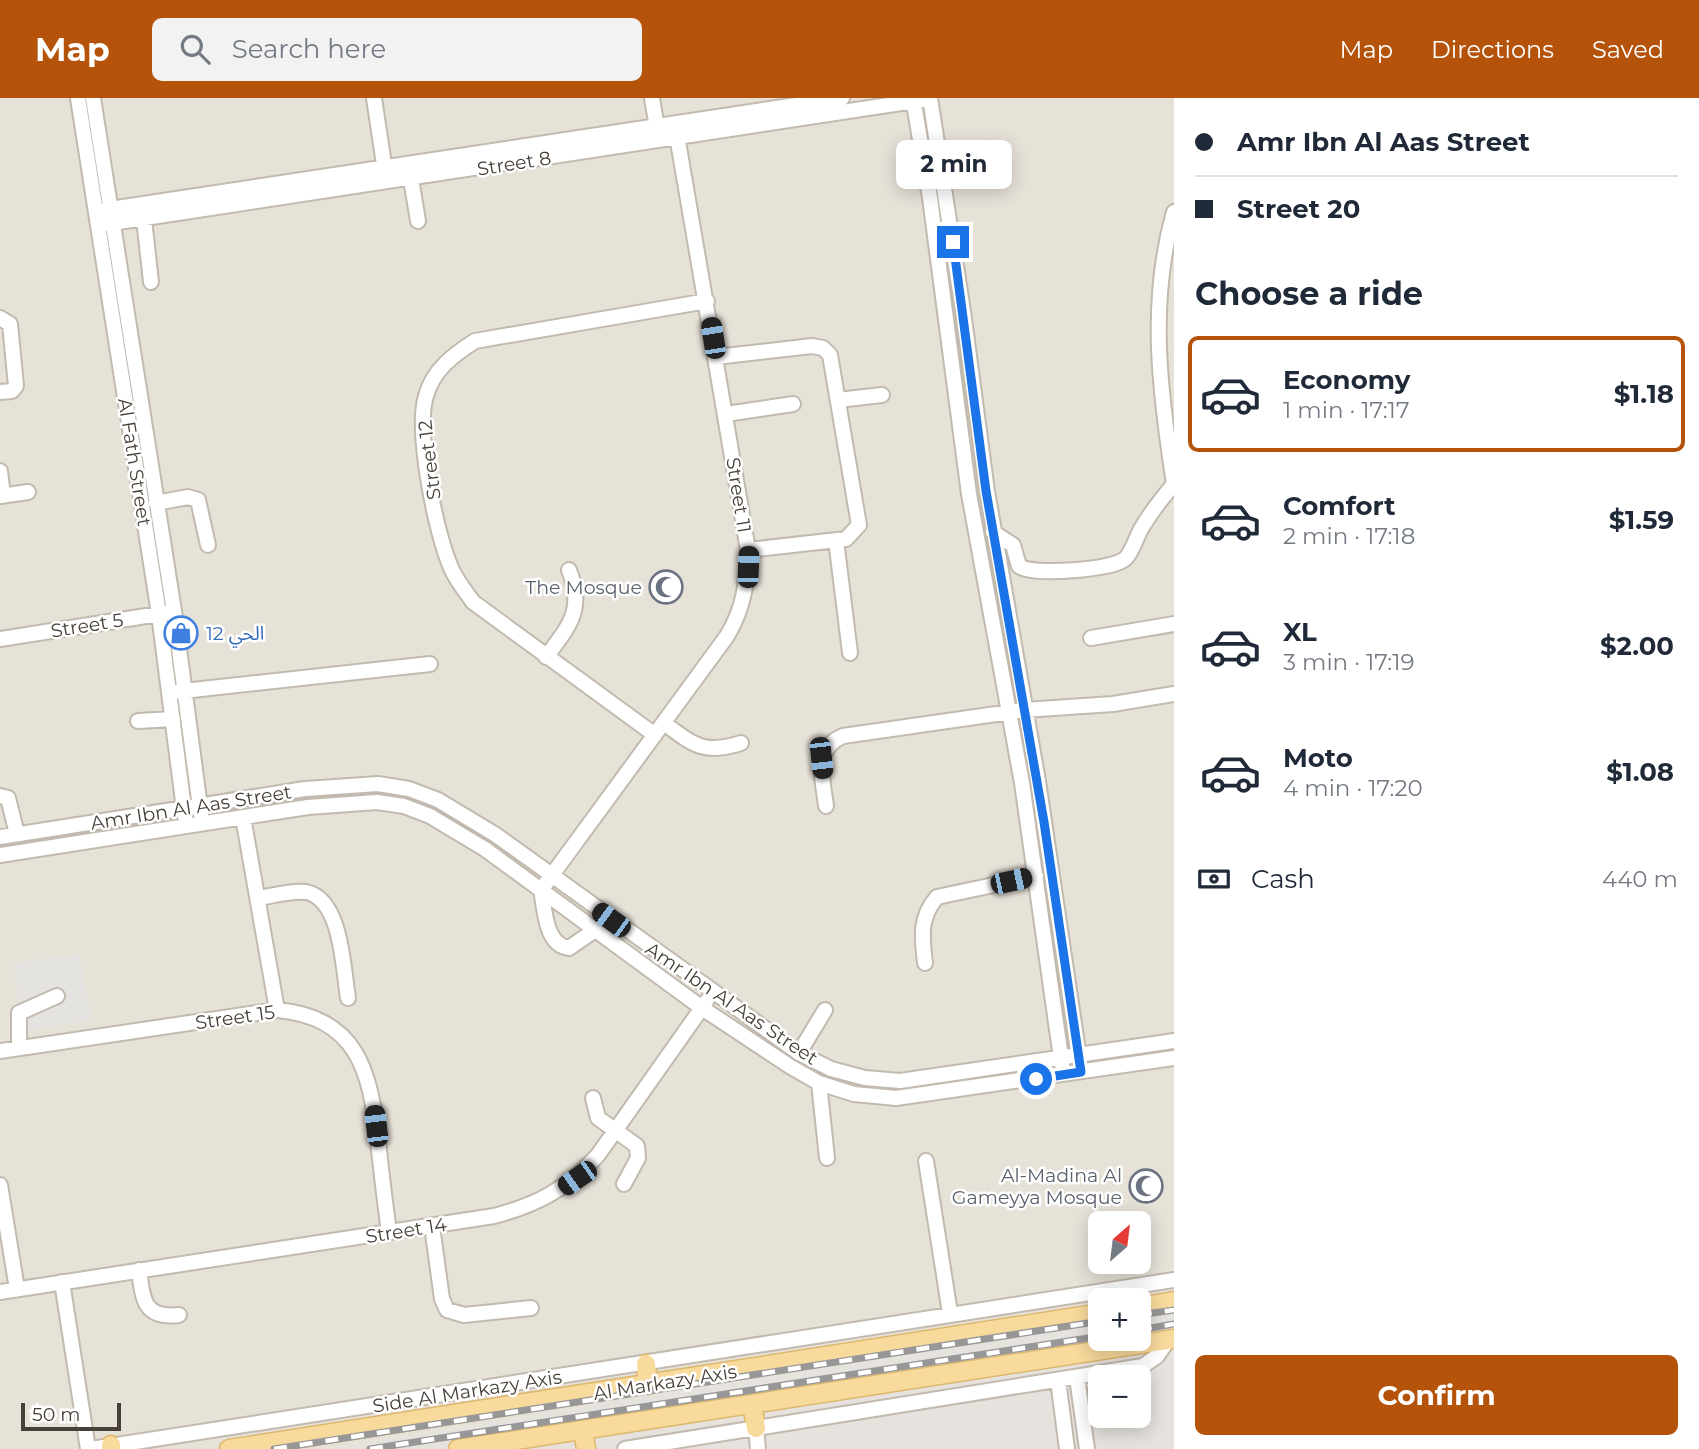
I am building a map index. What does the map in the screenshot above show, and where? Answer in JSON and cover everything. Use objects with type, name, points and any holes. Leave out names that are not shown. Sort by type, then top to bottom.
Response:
[{"type":"main road","points":[[1151,1305],[1174,1301]]},
{"type":"main road","name":"Al Markazy Axis","points":[[229,1449],[1088,1315]]},
{"type":"main road","name":"Al Markazy Axis","points":[[458,1449],[1171,1339]]},
{"type":"main road","points":[[646,1364],[648,1385]]},
{"type":"main road","points":[[752,1404],[756,1428]]},
{"type":"main road","points":[[583,1430],[586,1449]]},
{"type":"street","name":"Al Fath Street","points":[[78,98],[105,217],[174,611],[176,692],[173,719],[187,826]]},
{"type":"street","name":"Al Fath Street","points":[[93,98],[105,217],[159,614],[202,824]]},
{"type":"street","points":[[373,98],[386,176]]},
{"type":"street","points":[[652,98],[657,128]]},
{"type":"street","name":"Street 8","points":[[105,217],[386,176],[411,179],[842,98]]},
{"type":"street","name":"Street 8","points":[[105,217],[144,219],[657,128],[676,131],[930,98]]},
{"type":"street","points":[[930,98],[993,532],[1044,822],[1081,1072]]},
{"type":"street","points":[[913,99],[932,211],[969,494],[1036,876],[1063,1075]]},
{"type":"street","name":"Street 11","points":[[541,890],[737,620],[747,584],[748,550],[676,131]]},
{"type":"street","points":[[411,179],[418,221]]},
{"type":"street","points":[[993,532],[1013,545],[1019,566],[1027,571],[1051,573],[1116,563],[1126,557],[1154,508],[1174,484],[1162,405],[1157,331],[1164,257],[1174,212]]},
{"type":"street","points":[[144,219],[151,282]]},
{"type":"street","name":"Street 12","points":[[707,301],[475,341],[445,364],[426,396],[421,425],[440,540],[453,573],[473,602],[546,657],[660,729],[694,746],[726,748],[741,743]]},
{"type":"street","points":[[0,318],[10,324],[16,386],[12,391],[0,392]]},
{"type":"street","points":[[716,357],[812,346],[822,348],[830,355],[859,525],[854,534],[836,540],[748,550]]},
{"type":"street","points":[[838,400],[882,394]]},
{"type":"street","points":[[726,414],[793,404]]},
{"type":"street","points":[[0,471],[1,496],[28,492]]},
{"type":"street","points":[[156,503],[188,497],[198,500],[208,545]]},
{"type":"street","points":[[836,540],[850,653]]},
{"type":"street","points":[[546,657],[570,624],[576,606],[576,587],[569,570]]},
{"type":"street","name":"Street 5","points":[[0,639],[174,611]]},
{"type":"street","points":[[1091,638],[1174,624]]},
{"type":"street","points":[[176,692],[430,664]]},
{"type":"street","points":[[826,806],[821,758],[833,740],[843,736],[1008,712],[1113,704],[1174,694]]},
{"type":"street","points":[[138,721],[173,719]]},
{"type":"street","name":"Amr Ibn Al Aas Street","points":[[0,837],[348,784],[378,784],[409,789],[466,815],[799,1053],[842,1072],[864,1078],[900,1081],[1174,1041]]},
{"type":"street","points":[[0,796],[8,798],[17,834]]},
{"type":"street","name":"Amr Ibn Al Aas Street","points":[[0,855],[349,802],[404,806],[456,830],[702,1008],[819,1083],[854,1094],[896,1098],[1174,1059]]},
{"type":"street","points":[[243,817],[277,1010]]},
{"type":"street","points":[[925,963],[921,926],[926,909],[937,897],[1036,876]]},
{"type":"street","points":[[541,890],[552,939],[569,948],[595,930]]},
{"type":"street","points":[[258,898],[304,891],[317,895],[334,917],[348,998]]},
{"type":"street","name":"Street 14","points":[[0,1292],[432,1226],[504,1213],[552,1195],[577,1178],[616,1130],[712,993]]},
{"type":"street","points":[[19,1048],[19,1013],[57,996]]},
{"type":"street","name":"Street 15","points":[[0,1051],[277,1010],[302,1012],[333,1028],[357,1054],[367,1073],[389,1233]]},
{"type":"street","points":[[799,1053],[825,1010]]},
{"type":"street","points":[[819,1083],[827,1158]]},
{"type":"street","points":[[593,1098],[598,1118],[637,1146],[639,1152],[624,1184]]},
{"type":"street","points":[[926,1161],[950,1313]]},
{"type":"street","points":[[0,1185],[17,1289]]},
{"type":"street","points":[[432,1226],[442,1299],[447,1310],[464,1315],[531,1308]]},
{"type":"street","points":[[139,1270],[144,1302],[153,1312],[166,1316],[179,1315]]},
{"type":"street","name":"Side Al Markazy Axis","points":[[90,1449],[1174,1280]]},
{"type":"street","points":[[62,1282],[90,1449]]},
{"type":"street","points":[[625,1449],[1143,1366],[1157,1356],[1171,1339]]},
{"type":"street","points":[[1077,1377],[1087,1449]]},
{"type":"street","points":[[1058,1380],[1067,1449]]},
{"type":"street","points":[[756,1428],[758,1449]]},
{"type":"shaded area","points":[[0,98],[1174,98],[1174,1311],[1151,1315],[1151,1288],[1088,1288],[1088,1326],[323,1449],[0,1449]]},
{"type":"shaded area","points":[[79,954],[92,1020],[23,1031],[13,963]]},
{"type":"shaded area","points":[[1174,1311],[1174,1449],[323,1449],[1088,1326],[1088,1351],[1151,1351],[1151,1315]]},
{"type":"railway","points":[[1151,1313],[1174,1310]]},
{"type":"railway","points":[[274,1449],[1088,1323]]},
{"type":"railway","points":[[1151,1328],[1174,1324]]},
{"type":"railway","points":[[370,1449],[1088,1338]]},
{"type":"place","name":"The Mosque","points":[[666,587]]},
{"type":"place","name":"الحي 12","points":[[181,633]]},
{"type":"place","name":"Al-Madina Al Gameyya Mosque","points":[[1146,1186]]},
{"type":"route","points":[[953,242],[986,491],[1038,781],[1081,1072],[1036,1079]]}]
